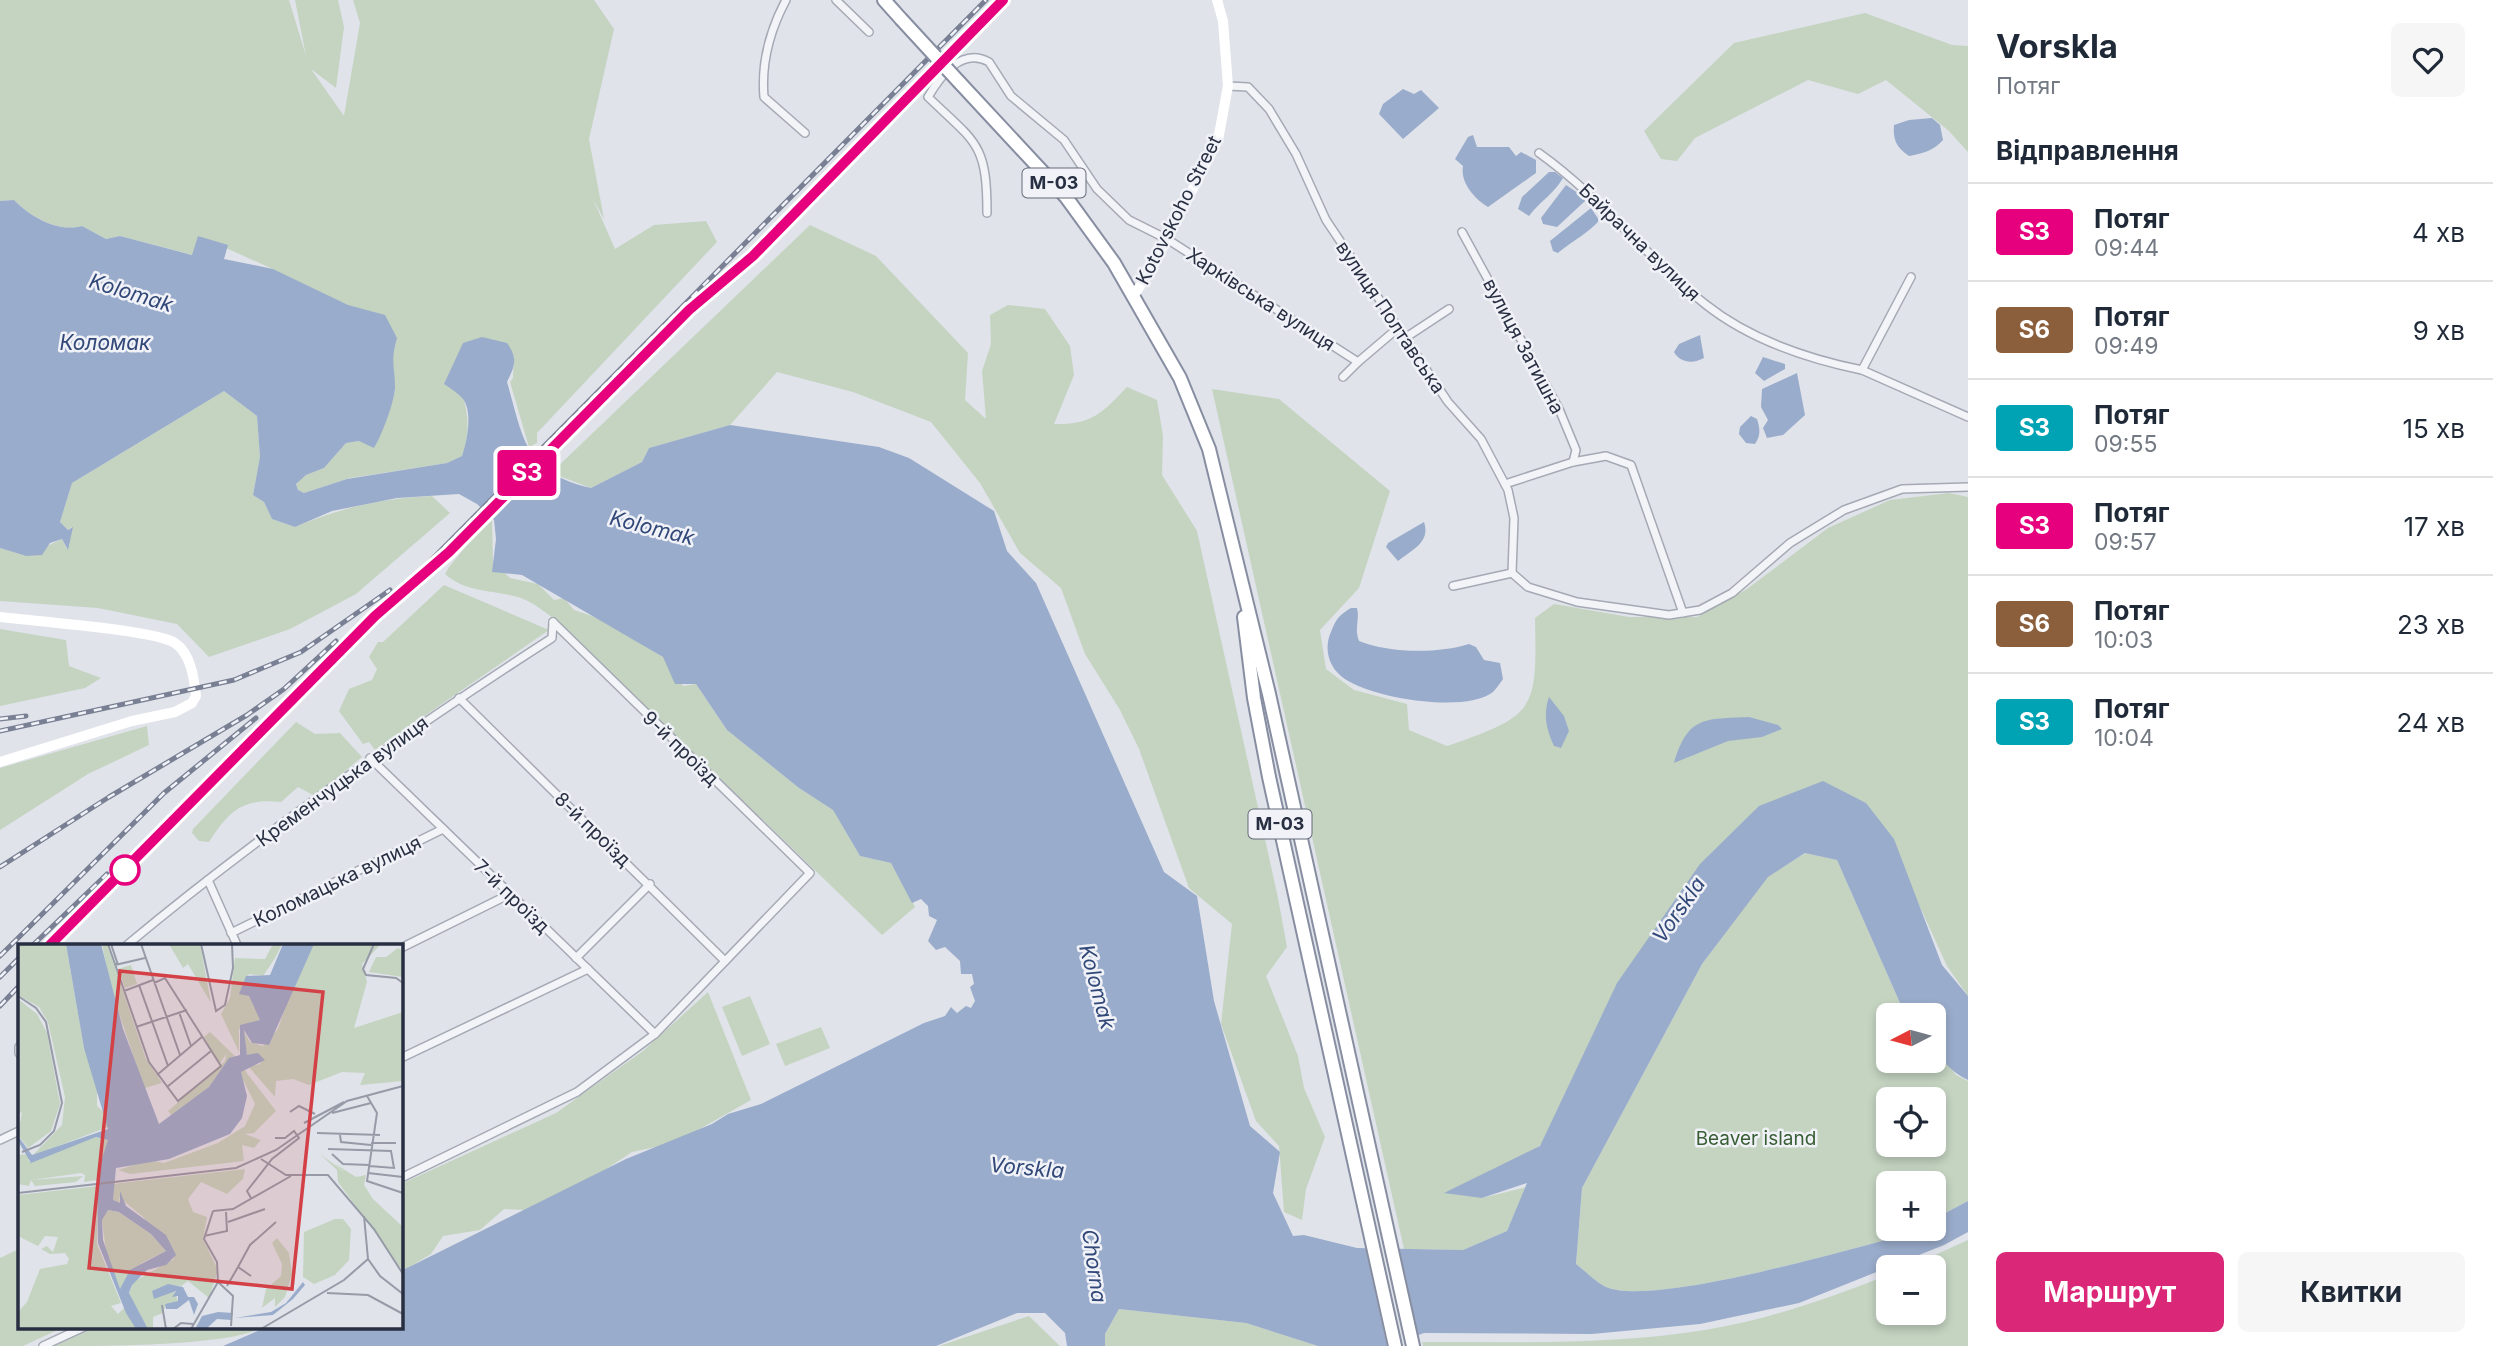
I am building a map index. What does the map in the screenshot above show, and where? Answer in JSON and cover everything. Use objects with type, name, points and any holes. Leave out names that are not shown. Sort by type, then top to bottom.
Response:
[{"type":"highway","name":"М-03","points":[[884,0],[1066,197],[1134,295],[1180,378],[1209,449],[1236,554],[1413,1346]]},
{"type":"highway","name":"М-03","points":[[1236,554],[1254,698],[1395,1346]]},
{"type":"street","points":[[786,0],[772,26],[762,77],[764,97],[805,132]]},
{"type":"street","points":[[836,0],[869,32]]},
{"type":"street","name":"Kotovskoho Street","points":[[1134,295],[1167,239],[1218,140],[1228,86],[1226,42],[1217,0]]},
{"type":"street","name":"Харківська вулиця","points":[[987,213],[987,172],[981,150],[928,97],[960,59],[980,57],[989,62],[1011,96],[1065,140],[1111,205],[1129,220],[1167,239],[1357,362]]},
{"type":"street","name":"вулиця Полтавська","points":[[1228,86],[1248,87],[1269,109],[1296,155],[1326,220],[1448,402],[1481,439],[1505,484],[1514,518],[1512,573]]},
{"type":"street","name":"Байрачна вулиця","points":[[1539,153],[1584,187],[1674,277],[1708,306],[1763,340],[1862,370],[1968,417]]},
{"type":"street","name":"вулиця Затишна","points":[[1462,232],[1559,409],[1576,450],[1573,462]]},
{"type":"street","points":[[1862,370],[1911,277]]},
{"type":"street","points":[[1405,338],[1449,309]]},
{"type":"street","name":"Харківська вулиця","points":[[1343,377],[1398,328]]},
{"type":"street","points":[[1505,484],[1573,462],[1606,456],[1631,466],[1683,613]]},
{"type":"street","points":[[1453,586],[1512,573],[1528,587],[1577,602],[1669,615],[1700,610],[1732,593],[1790,543],[1844,510],[1902,489],[1968,486]]},
{"type":"street","points":[[0,617],[149,635],[174,642],[186,655],[196,696],[192,703],[175,712],[132,721],[0,762]]},
{"type":"street","name":"Кременчуцька вулиця","points":[[128,944],[370,758],[552,638],[553,622]]},
{"type":"street","name":"9-й проїзд","points":[[553,622],[810,873],[725,961]]},
{"type":"street","name":"8-й проїзд","points":[[459,698],[725,961]]},
{"type":"street","name":"7-й проїзд","points":[[370,758],[655,1034]]},
{"type":"street","name":"Коломацька вулиця","points":[[231,933],[443,829]]},
{"type":"street","points":[[208,880],[236,944]]},
{"type":"street","points":[[576,958],[650,884]]},
{"type":"street","points":[[402,948],[510,894]]},
{"type":"street","points":[[402,1178],[577,1092],[655,1034],[725,961]]},
{"type":"street","points":[[402,1058],[588,969]]},
{"type":"street","points":[[0,1140],[18,1131]]},
{"type":"street","points":[[43,1346],[83,1328]]},
{"type":"green space","points":[[0,0],[289,0],[306,56],[295,0],[338,0],[344,27],[336,88],[311,69],[344,116],[360,23],[353,0],[594,0],[614,29],[589,139],[604,219],[593,199],[615,249],[654,225],[706,221],[717,242],[537,433],[537,443],[529,447],[510,382],[513,378],[514,355],[464,400],[467,428],[462,456],[447,463],[350,478],[304,493],[298,490],[296,484],[306,475],[324,468],[346,443],[359,441],[374,447],[395,391],[391,360],[273,269],[199,236],[193,255],[120,236],[106,239],[82,226],[73,228],[54,225],[28,212],[14,200],[0,201]]},
{"type":"green space","points":[[1865,13],[1952,45],[1968,46],[1968,152],[1949,131],[1886,80],[1858,94],[1808,80],[1695,138],[1677,161],[1661,159],[1644,131],[1734,43]]},
{"type":"green space","points":[[810,225],[876,256],[968,353],[965,400],[986,419],[982,371],[991,344],[990,315],[1008,305],[1045,309],[1070,346],[1074,375],[1054,424],[1078,422],[1095,416],[1127,387],[1157,400],[1163,436],[1162,475],[1197,531],[1278,898],[1287,947],[1266,976],[1298,1056],[1304,1088],[1325,1137],[1306,1189],[1302,1220],[1284,1212],[1279,1146],[1256,1121],[1221,1024],[1232,924],[1189,888],[1139,749],[1120,710],[1085,654],[1061,588],[1020,553],[980,483],[931,422],[853,392],[777,372],[730,425],[649,448],[642,462],[591,488],[551,473]]},
{"type":"green space","points":[[1212,389],[1279,399],[1390,491],[1359,588],[1320,630],[1326,669],[1354,690],[1407,704],[1409,730],[1447,746],[1499,726],[1525,705],[1532,691],[1535,673],[1535,618],[1554,604],[1629,617],[1697,617],[1747,589],[1828,528],[1890,500],[1949,493],[1968,497],[1968,996],[1947,966],[1883,826],[1848,794],[1597,1026],[1542,1143],[1482,1198],[1527,1187],[1507,1231],[1463,1250],[1404,1249]]},
{"type":"green space","points":[[224,391],[257,416],[260,457],[253,495],[264,502],[272,519],[295,527],[362,505],[432,496],[450,513],[356,594],[290,629],[209,657],[177,624],[98,608],[0,601],[0,548],[26,556],[62,539],[67,549],[72,527],[68,530],[60,522],[72,483]]},
{"type":"green space","points":[[489,518],[492,519],[493,562],[510,578],[538,584],[554,600],[564,598],[574,610],[601,619],[663,657],[683,686],[696,684],[727,730],[799,788],[833,810],[860,856],[891,863],[915,907],[882,935],[558,622],[526,600],[469,587],[445,574]]},
{"type":"green space","points":[[444,585],[549,630],[375,750],[369,742],[363,744],[339,711],[349,689],[372,680],[377,669],[369,657],[378,642],[383,642]]},
{"type":"green space","points":[[0,629],[66,640],[69,666],[101,678],[85,688],[0,706]]},
{"type":"green space","points":[[296,722],[315,734],[340,733],[362,757],[315,796],[298,787],[281,802],[256,802],[246,805],[223,822],[209,842],[199,841],[192,833],[193,829]]},
{"type":"green space","points":[[147,726],[149,745],[88,774],[0,830],[0,768]]},
{"type":"green space","name":"Beaver island","points":[[1806,853],[1837,860],[1900,1003],[1876,1003],[1876,1073],[1946,1073],[1946,1062],[1956,1075],[1968,1081],[1968,1201],[1946,1213],[1946,1171],[1876,1171],[1876,1241],[1882,1241],[1796,1264],[1664,1289],[1630,1291],[1606,1287],[1576,1264],[1582,1188],[1702,964],[1768,876]]},
{"type":"green space","points":[[708,992],[751,1100],[675,1143],[632,1152],[588,1181],[528,1210],[504,1209],[480,1230],[443,1236],[431,1254],[402,1271],[402,1184],[556,1113],[643,1051]]},
{"type":"green space","points":[[750,996],[770,1044],[742,1056],[722,1007]]},
{"type":"green space","points":[[821,1027],[830,1048],[785,1066],[776,1044]]},
{"type":"green space","points":[[1968,1240],[1968,1346],[1423,1346],[1422,1342],[1599,1340],[1670,1335],[1752,1320],[1876,1280],[1876,1325],[1946,1325],[1946,1255],[1935,1255]]},
{"type":"green space","points":[[18,1249],[18,1328],[62,1328],[23,1346],[0,1346],[0,1258]]},
{"type":"green space","points":[[1119,1309],[1246,1323],[1318,1346],[1105,1346],[1105,1334]]},
{"type":"green space","points":[[1029,1316],[1060,1346],[939,1346]]},
{"type":"green space","points":[[93,1328],[259,1328],[224,1338],[196,1341],[55,1346]]},
{"type":"water","points":[[1403,89],[1414,94],[1421,90],[1439,108],[1403,139],[1379,114],[1383,104]]},
{"type":"water","points":[[1932,118],[1940,125],[1943,140],[1928,151],[1909,156],[1896,143],[1894,125],[1909,120]]},
{"type":"water","points":[[1473,135],[1477,147],[1509,147],[1516,156],[1521,152],[1536,160],[1536,173],[1488,207],[1470,190],[1464,178],[1463,166],[1455,159],[1468,137]]},
{"type":"water","points":[[1549,172],[1555,172],[1563,178],[1529,216],[1518,209],[1522,197]]},
{"type":"water","points":[[1566,185],[1584,197],[1585,201],[1557,227],[1543,224],[1541,218]]},
{"type":"water","points":[[14,200],[28,212],[54,225],[73,228],[82,226],[106,239],[120,236],[192,255],[198,236],[228,245],[224,259],[273,269],[348,305],[385,315],[397,338],[393,359],[395,388],[381,435],[374,448],[359,441],[346,443],[324,468],[306,475],[296,484],[298,490],[304,493],[347,479],[447,463],[462,456],[467,435],[468,411],[463,399],[444,384],[463,343],[482,337],[507,343],[513,353],[514,362],[507,382],[523,437],[530,451],[539,463],[552,473],[591,488],[642,462],[649,448],[730,425],[879,447],[909,458],[994,511],[1007,551],[1036,583],[1164,872],[1197,896],[1214,1001],[1250,1126],[1280,1152],[1273,1193],[1293,1236],[1304,1235],[1357,1248],[1463,1250],[1507,1231],[1527,1183],[1482,1198],[1444,1193],[1540,1146],[1617,983],[1700,864],[1759,806],[1823,781],[1866,803],[1894,839],[1942,965],[1968,996],[1968,1080],[1946,1063],[1946,1003],[1900,1003],[1837,860],[1805,853],[1768,877],[1702,964],[1582,1188],[1576,1264],[1606,1287],[1630,1291],[1664,1289],[1796,1264],[1882,1241],[1946,1241],[1946,1213],[1968,1201],[1968,1232],[1919,1255],[1876,1255],[1876,1272],[1799,1303],[1700,1324],[1592,1334],[1424,1333],[1389,1346],[1318,1346],[1246,1323],[1119,1309],[1105,1334],[1105,1346],[1067,1346],[1065,1333],[1045,1313],[1017,1313],[936,1346],[223,1346],[265,1328],[402,1328],[402,1271],[626,1159],[712,1124],[728,1114],[761,1104],[924,1023],[945,1016],[951,1007],[957,1013],[966,1006],[971,1008],[975,1001],[970,987],[974,984],[972,974],[961,974],[960,961],[945,947],[936,950],[928,941],[937,920],[929,916],[928,906],[921,899],[912,903],[891,863],[860,856],[833,810],[799,788],[727,730],[696,684],[675,684],[663,657],[522,575],[492,572],[496,539],[494,520],[477,504],[459,494],[397,498],[332,511],[295,527],[272,519],[264,502],[253,495],[260,457],[257,416],[224,391],[72,483],[60,522],[68,530],[73,527],[68,550],[62,539],[50,543],[42,555],[26,556],[0,548],[0,201]]},
{"type":"water","points":[[1591,208],[1599,220],[1596,224],[1558,253],[1553,251],[1550,241]]},
{"type":"water","points":[[1700,335],[1704,358],[1687,361],[1677,356],[1674,352],[1679,344]]},
{"type":"water","points":[[1763,357],[1785,364],[1785,369],[1764,381],[1755,373]]},
{"type":"water","points":[[1797,373],[1805,415],[1783,435],[1767,438],[1763,428],[1768,420],[1761,407],[1762,389]]},
{"type":"water","points":[[1751,416],[1757,419],[1759,429],[1755,444],[1746,443],[1739,434],[1740,427]]},
{"type":"water","points":[[1424,522],[1423,540],[1398,561],[1386,547],[1388,543]]},
{"type":"water","points":[[1351,608],[1357,608],[1359,641],[1384,648],[1413,651],[1469,644],[1476,647],[1484,660],[1500,663],[1503,679],[1493,692],[1480,699],[1461,702],[1393,697],[1354,684],[1337,672],[1330,661],[1328,650],[1329,638],[1335,624],[1341,615]]},
{"type":"water","points":[[1549,697],[1564,716],[1569,731],[1561,748],[1554,746],[1547,728],[1546,709]]},
{"type":"water","points":[[1749,717],[1778,725],[1782,729],[1762,737],[1728,741],[1674,763],[1685,736],[1700,723],[1720,718]]},
{"type":"pier","points":[[1365,1245],[1398,1246],[1419,1339],[1400,1346],[1387,1346]]},
{"type":"railway","points":[[51,944],[986,0]]},
{"type":"railway","points":[[689,310],[753,256],[1003,0]]},
{"type":"railway","points":[[0,731],[234,680],[301,652],[390,590]]},
{"type":"railway","points":[[0,867],[109,797],[247,715],[284,689],[336,641]]},
{"type":"railway","points":[[0,719],[26,716]]},
{"type":"railway","points":[[0,956],[164,793],[256,718]]},
{"type":"railway","points":[[34,944],[107,874]]},
{"type":"railway","points":[[0,977],[18,959]]},
{"type":"railway","points":[[0,1006],[18,987]]},
{"type":"train","name":"S3","points":[[51,944],[375,616],[449,552],[689,310],[726,282],[753,256],[1003,0]]},
{"type":"water label","name":"Kolomak","points":[[131,293]]},
{"type":"water label","name":"Коломак","points":[[105,343]]},
{"type":"water label","name":"Kolomak","points":[[652,528]]},
{"type":"water label","name":"Vorskla","points":[[1679,910]]},
{"type":"water label","name":"Kolomak","points":[[1097,987]]},
{"type":"water label","name":"Vorskla","points":[[1027,1168]]},
{"type":"water label","name":"Chorna","points":[[1094,1266]]}]
